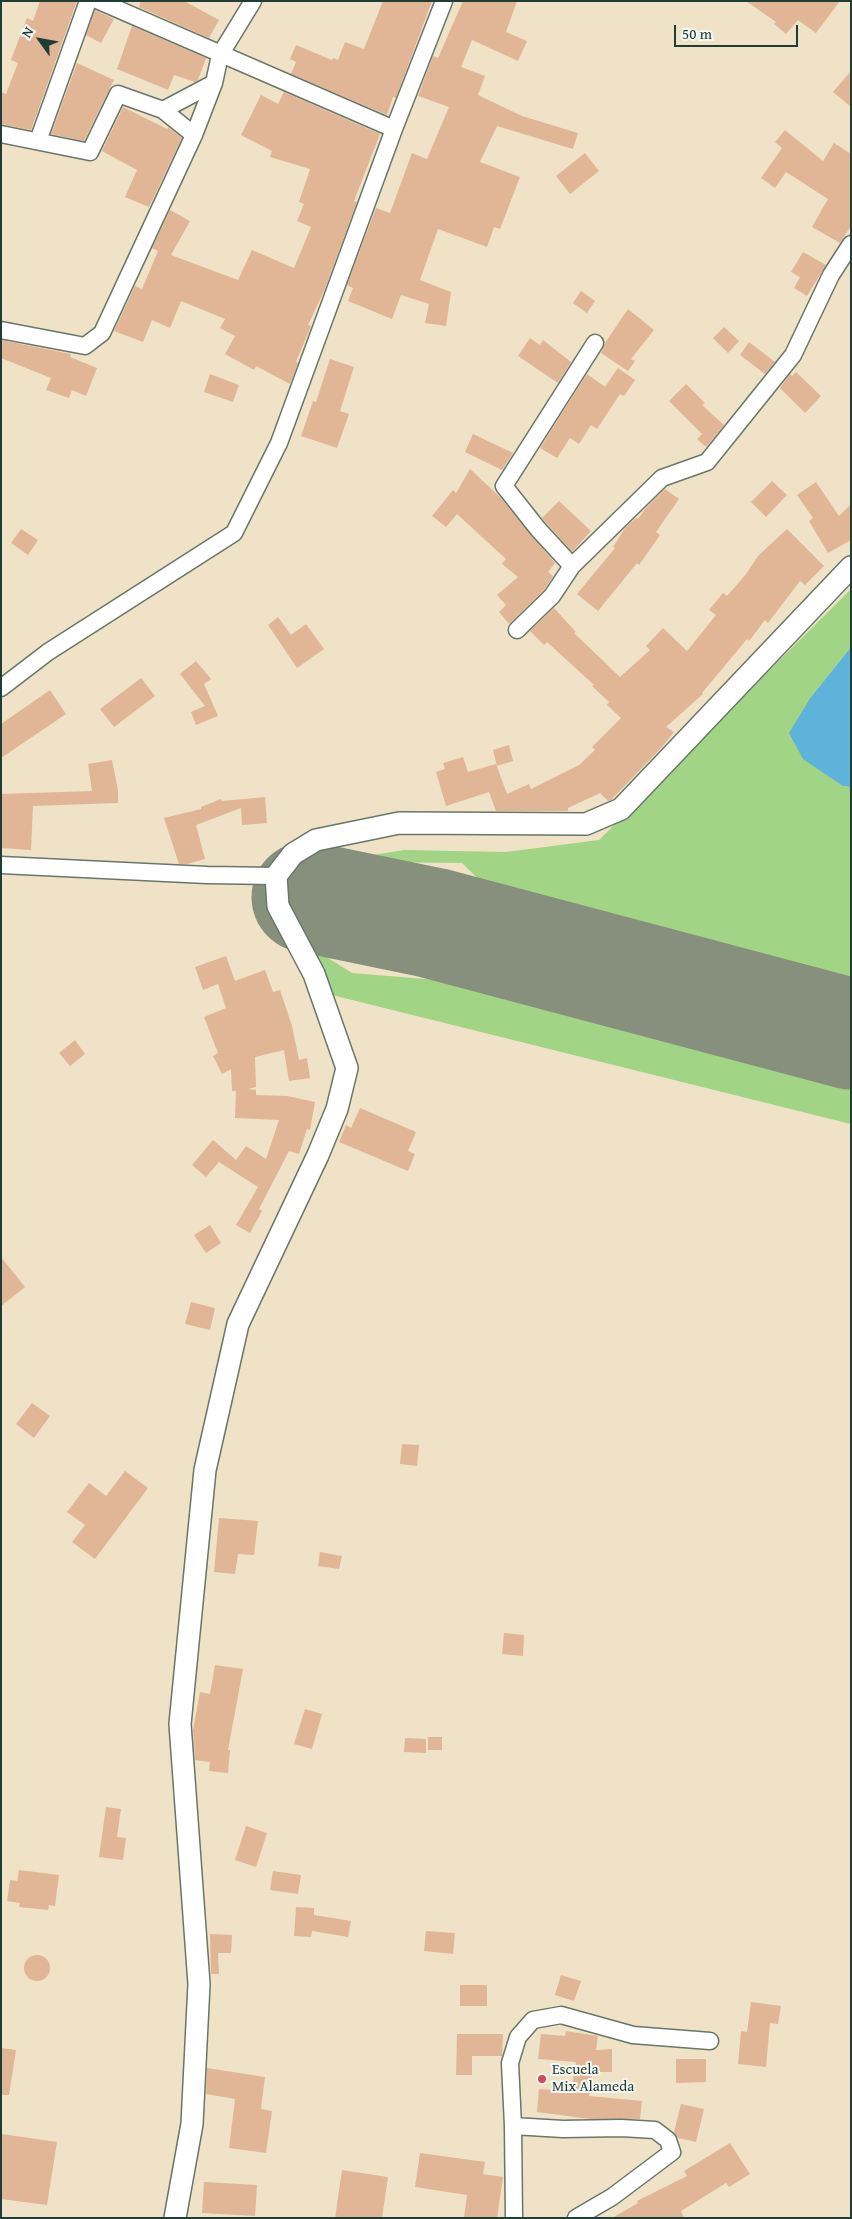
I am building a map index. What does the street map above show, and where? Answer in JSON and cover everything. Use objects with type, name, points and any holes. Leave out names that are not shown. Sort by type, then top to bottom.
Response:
[{"type":"main road","points":[[175,2218],[192,2124],[199,1984],[180,1724],[205,1470],[238,1324],[318,1155],[337,1109],[347,1068],[314,974],[278,906],[276,876],[294,854],[316,840],[399,823],[586,824],[621,809],[851,567]]},
{"type":"street","points":[[38,141],[88,1]]},
{"type":"street","points":[[99,1],[394,130]]},
{"type":"street","points":[[1,330],[85,346],[102,333],[194,135],[214,83],[220,55],[253,1]]},
{"type":"street","points":[[1,688],[48,652],[234,533],[279,443],[394,130],[444,1]]},
{"type":"street","points":[[162,110],[214,83]]},
{"type":"street","points":[[1,134],[90,152],[118,94],[162,110],[194,135]]},
{"type":"street","points":[[517,630],[552,596],[572,566],[662,478],[707,462],[794,354],[831,275],[851,244]]},
{"type":"street","points":[[572,566],[538,529],[504,486],[595,343]]},
{"type":"street","points":[[1,865],[207,875],[276,876]]},
{"type":"street","points":[[514,2218],[514,2126],[510,2063],[518,2037],[533,2020],[561,2015],[632,2035],[710,2041]]},
{"type":"street","points":[[514,2126],[563,2129],[621,2128],[654,2130],[668,2140],[672,2152],[612,2197],[576,2218]]},
{"type":"green space","points":[[851,589],[851,647],[811,697],[843,786],[851,787],[851,1002],[518,918],[462,863],[363,862],[311,880],[295,906],[306,929],[325,956],[352,973],[499,985],[512,983],[851,1067],[851,1124],[332,995],[289,912],[297,890],[321,868],[354,858],[404,850],[506,852],[599,840]]},
{"type":"water","points":[[851,647],[851,787],[843,786],[803,759],[789,733],[811,697]]},
{"type":"building","points":[[40,1],[77,1],[31,130],[1,124],[1,92],[6,94],[18,63],[11,60],[27,18],[33,21]]},
{"type":"building","points":[[141,1],[184,1],[219,20],[209,38],[139,7]]},
{"type":"building","points":[[383,1],[432,1],[396,98],[393,97],[387,115],[291,74],[296,62],[290,59],[296,45],[332,60],[333,58],[338,60],[345,42],[364,49]]},
{"type":"building","points":[[463,1],[517,1],[506,32],[527,41],[518,61],[472,40],[461,67],[485,76],[478,95],[522,116],[578,133],[573,149],[497,126],[480,162],[520,177],[500,229],[494,227],[487,247],[438,229],[420,280],[451,292],[446,326],[425,323],[429,304],[401,295],[392,319],[348,301],[353,288],[347,285],[376,208],[390,213],[412,153],[427,159],[449,107],[418,96],[433,56],[438,58]]},
{"type":"building","points":[[746,1],[840,1],[816,33],[798,20],[786,34],[774,24],[776,22]]},
{"type":"building","points":[[95,10],[114,19],[101,43],[86,35]]},
{"type":"building","points":[[132,26],[206,58],[198,80],[195,82],[174,75],[168,90],[117,69]]},
{"type":"building","points":[[77,63],[114,80],[84,141],[51,134]]},
{"type":"building","points":[[851,71],[851,107],[833,92]]},
{"type":"building","points":[[284,92],[380,134],[354,201],[357,202],[324,291],[308,325],[311,326],[296,362],[298,363],[290,384],[256,366],[254,370],[225,354],[235,336],[220,328],[225,319],[181,301],[170,328],[152,320],[143,342],[114,331],[135,286],[142,289],[158,251],[152,248],[170,210],[190,221],[171,255],[238,280],[252,250],[294,268],[311,227],[297,221],[304,204],[299,202],[310,169],[270,157],[272,151],[241,135],[261,95],[278,104]]},
{"type":"building","points":[[123,107],[167,129],[168,127],[182,138],[149,207],[125,197],[137,170],[102,151]]},
{"type":"building","points":[[785,130],[823,161],[834,143],[851,154],[851,226],[840,243],[812,227],[828,199],[786,172],[775,188],[761,178],[782,148],[775,142]]},
{"type":"building","points":[[585,153],[599,171],[570,194],[556,176]]},
{"type":"building","points":[[803,252],[826,265],[807,296],[794,288],[800,277],[791,272]]},
{"type":"building","points":[[581,291],[595,301],[587,313],[573,303]]},
{"type":"building","points":[[628,309],[654,330],[631,359],[635,361],[628,371],[601,353],[605,343]]},
{"type":"building","points":[[724,327],[739,341],[728,353],[713,338]]},
{"type":"building","points":[[530,338],[540,345],[543,340],[571,362],[558,383],[518,356]]},
{"type":"building","points":[[1,340],[71,354],[70,357],[97,368],[86,396],[72,390],[69,398],[46,390],[51,378],[1,358]]},
{"type":"building","points":[[749,342],[775,362],[765,374],[740,355]]},
{"type":"building","points":[[330,359],[354,367],[340,411],[349,414],[337,448],[301,436],[313,401],[316,402]]},
{"type":"building","points":[[618,368],[635,380],[624,396],[620,394],[597,429],[591,425],[579,444],[570,438],[557,458],[540,448],[587,374],[605,387]]},
{"type":"building","points":[[796,372],[821,396],[805,413],[780,388],[790,374],[792,376]]},
{"type":"building","points":[[210,374],[239,385],[233,402],[204,392]]},
{"type":"building","points":[[686,384],[705,403],[702,405],[724,425],[706,447],[697,439],[702,434],[669,401]]},
{"type":"building","points":[[473,434],[513,453],[502,470],[465,452]]},
{"type":"building","points":[[470,469],[500,497],[555,563],[548,572],[553,576],[544,590],[509,624],[499,612],[506,605],[497,595],[518,577],[502,564],[506,559],[457,514],[446,527],[432,516],[453,490],[456,493]]},
{"type":"building","points":[[772,481],[787,495],[766,517],[751,502]]},
{"type":"building","points":[[816,482],[839,516],[851,504],[851,540],[828,553],[809,521],[813,518],[797,495]]},
{"type":"building","points":[[665,489],[679,499],[656,532],[660,535],[639,565],[637,563],[598,611],[577,594],[615,548],[613,547],[625,528],[636,518],[638,519]]},
{"type":"building","points":[[559,501],[591,531],[572,552],[542,518]]},
{"type":"building","points":[[21,529],[38,540],[28,555],[11,543]]},
{"type":"building","points":[[787,529],[824,566],[805,585],[800,581],[768,623],[765,620],[749,641],[747,639],[703,694],[666,727],[674,732],[611,800],[608,801],[600,793],[568,808],[568,811],[496,811],[489,792],[446,806],[436,772],[445,769],[443,763],[463,757],[468,772],[496,764],[507,794],[529,784],[531,789],[579,765],[595,750],[592,747],[621,718],[607,705],[609,702],[592,686],[594,685],[547,642],[544,645],[530,631],[554,608],[576,632],[574,633],[620,677],[650,650],[646,646],[663,628],[687,651],[716,615],[709,610],[723,593],[727,596],[746,574],[758,556]]},
{"type":"building","points":[[278,617],[291,635],[306,624],[324,649],[297,668],[268,625]]},
{"type":"building","points":[[196,661],[211,679],[204,684],[218,716],[196,725],[191,712],[205,706],[180,674]]},
{"type":"building","points":[[141,678],[155,696],[114,727],[100,709]]},
{"type":"building","points":[[50,690],[66,714],[1,758],[1,724]]},
{"type":"building","points":[[509,745],[513,761],[497,766],[493,750]]},
{"type":"building","points":[[112,760],[118,790],[118,803],[33,806],[31,850],[1,848],[1,794],[92,791],[88,764]]},
{"type":"building","points":[[265,797],[267,823],[242,825],[241,808],[196,825],[205,859],[187,864],[179,864],[164,818],[201,809],[201,807],[221,799],[222,801]]},
{"type":"building","points":[[226,956],[235,981],[265,970],[273,992],[280,990],[292,1026],[299,1060],[307,1058],[310,1078],[289,1081],[284,1050],[255,1057],[256,1087],[248,1089],[256,1090],[256,1095],[287,1096],[315,1102],[310,1130],[307,1129],[299,1154],[289,1151],[259,1209],[262,1211],[250,1233],[236,1225],[258,1187],[219,1162],[206,1177],[192,1165],[213,1140],[236,1160],[246,1146],[266,1159],[279,1120],[235,1118],[236,1091],[232,1091],[231,1069],[222,1074],[213,1056],[218,1053],[204,1017],[226,1008],[218,984],[203,990],[195,967]]},
{"type":"building","points":[[75,1040],[85,1054],[70,1066],[59,1053]]},
{"type":"building","points":[[360,1108],[416,1132],[408,1151],[415,1154],[408,1171],[339,1142],[346,1125],[351,1128]]},
{"type":"building","points":[[210,1225],[221,1243],[206,1253],[194,1235]]},
{"type":"building","points":[[1,1257],[25,1287],[1,1306]]},
{"type":"building","points":[[191,1302],[215,1308],[210,1330],[185,1324]]},
{"type":"building","points":[[32,1403],[50,1416],[34,1438],[16,1424]]},
{"type":"building","points":[[402,1444],[419,1445],[417,1466],[400,1464]]},
{"type":"building","points":[[125,1471],[148,1488],[95,1559],[72,1542],[85,1525],[67,1512],[89,1483],[106,1496]]},
{"type":"building","points":[[219,1518],[258,1521],[254,1555],[238,1554],[235,1574],[214,1572]]},
{"type":"building","points":[[320,1552],[342,1556],[339,1569],[318,1566]]},
{"type":"building","points":[[504,1633],[524,1635],[523,1656],[502,1654]]},
{"type":"building","points":[[215,1665],[243,1669],[228,1750],[230,1750],[228,1773],[209,1771],[210,1762],[195,1760],[193,1730],[200,1692],[210,1694]]},
{"type":"building","points":[[305,1709],[322,1714],[312,1749],[294,1744]]},
{"type":"building","points":[[428,1737],[442,1737],[442,1750],[428,1750]]},
{"type":"building","points":[[405,1738],[426,1739],[426,1753],[404,1752]]},
{"type":"building","points":[[106,1807],[121,1809],[117,1837],[126,1838],[123,1860],[99,1857]]},
{"type":"building","points":[[246,1826],[267,1833],[256,1867],[235,1860]]},
{"type":"building","points":[[19,1870],[59,1875],[55,1906],[49,1905],[48,1910],[19,1907],[20,1903],[7,1901],[10,1880],[17,1881]]},
{"type":"building","points":[[273,1871],[301,1875],[298,1894],[270,1890]]},
{"type":"building","points":[[296,1907],[314,1908],[314,1915],[351,1921],[348,1937],[312,1931],[311,1937],[294,1936]]},
{"type":"building","points":[[426,1931],[455,1933],[453,1954],[424,1951]]},
{"type":"building","points":[[210,1934],[232,1935],[231,1953],[218,1953],[219,1974],[211,1974]]},
{"type":"building","points":[[37,1955],[46,1959],[50,1968],[46,1977],[37,1981],[28,1977],[24,1968],[28,1959]]},
{"type":"building","points":[[561,1975],[581,1981],[574,2001],[555,1995]]},
{"type":"building","points":[[460,1985],[487,1985],[487,2006],[460,2006]]},
{"type":"building","points":[[751,2002],[781,2006],[778,2024],[770,2023],[766,2067],[738,2064],[741,2031],[747,2032]]},
{"type":"building","points":[[566,2031],[598,2036],[596,2050],[612,2049],[612,2072],[592,2072],[589,2096],[642,2101],[640,2119],[590,2119],[537,2112],[539,2089],[571,2091],[576,2062],[538,2059],[541,2034],[565,2036]]},
{"type":"building","points":[[457,2034],[503,2034],[502,2056],[472,2056],[472,2075],[456,2075]]},
{"type":"building","points":[[1,2048],[16,2050],[9,2095],[1,2095]]},
{"type":"building","points":[[676,2059],[706,2059],[706,2082],[676,2083]]},
{"type":"building","points":[[207,2068],[265,2077],[261,2109],[272,2111],[266,2153],[229,2148],[235,2099],[206,2094]]},
{"type":"building","points":[[681,2104],[704,2109],[696,2142],[678,2138],[674,2132]]},
{"type":"building","points":[[2,2134],[57,2142],[47,2205],[1,2199]]},
{"type":"building","points":[[730,2143],[750,2174],[729,2187],[726,2183],[681,2211],[684,2218],[612,2218],[638,2203],[637,2201],[687,2176],[684,2171]]},
{"type":"building","points":[[420,2153],[485,2162],[483,2174],[503,2177],[497,2218],[464,2218],[467,2195],[415,2187]]},
{"type":"building","points":[[342,2170],[388,2177],[382,2218],[335,2218]]},
{"type":"building","points":[[204,2182],[257,2185],[255,2216],[202,2213]]},
{"type":"runway","points":[[307,897],[433,923],[851,1034]]},
{"type":"place","name":"Escuela Mix Alameda","points":[[542,2079]]}]
